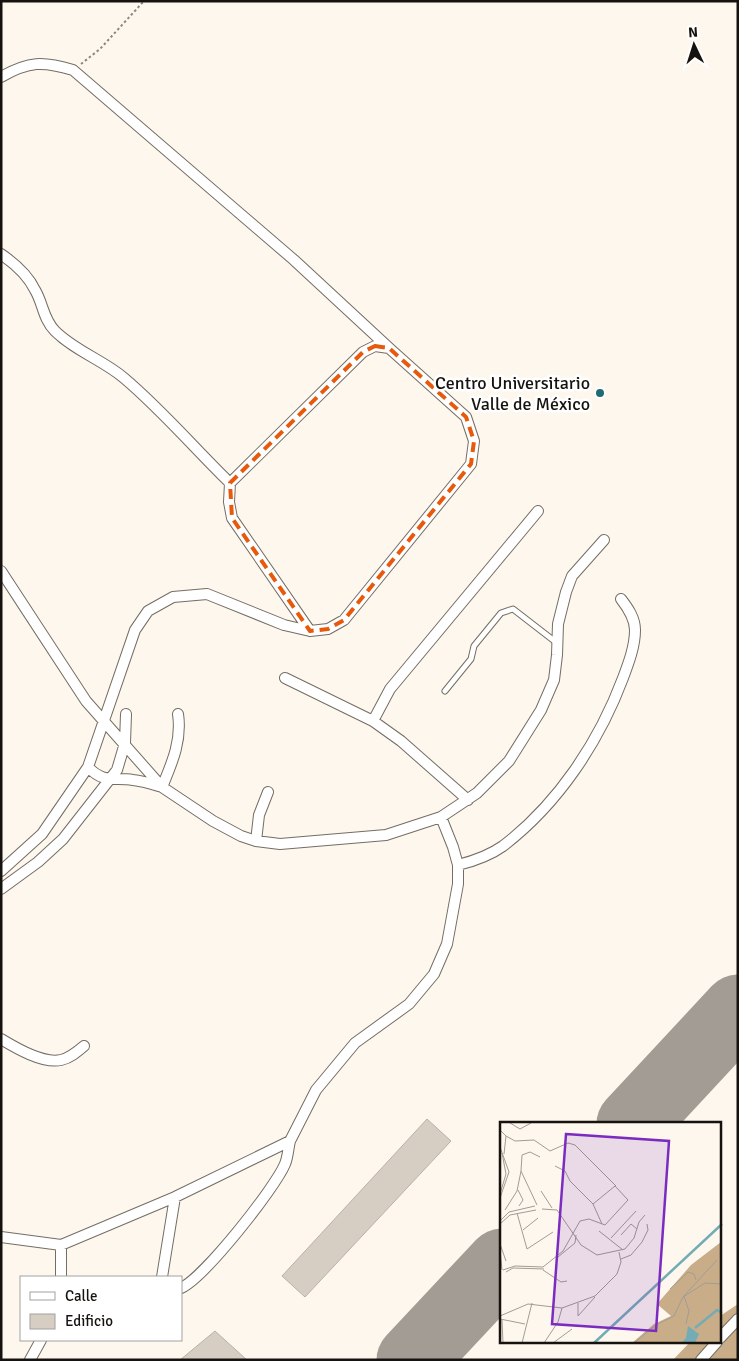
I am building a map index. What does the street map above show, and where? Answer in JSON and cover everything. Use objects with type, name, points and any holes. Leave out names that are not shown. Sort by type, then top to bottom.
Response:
[{"type":"street","points":[[1,77],[20,66],[48,62],[73,70],[294,260],[466,417],[474,441],[471,464],[344,620],[328,628],[310,631],[284,626],[207,594],[173,597],[148,611],[135,630],[88,767],[42,834],[1,871]]},
{"type":"street","points":[[1,254],[12,262],[35,289],[43,314],[54,330],[75,347],[101,361],[124,378],[230,484]]},
{"type":"street","points":[[310,631],[232,518],[229,502],[230,484],[363,352],[375,346],[389,348]]},
{"type":"street","points":[[373,721],[390,688],[538,511]]},
{"type":"street","points":[[1,571],[86,701],[125,742],[162,787],[213,820],[256,841],[280,844],[386,835],[441,817],[468,800],[509,760],[541,710],[554,680],[561,605],[572,576],[604,540]]},
{"type":"street","points":[[458,865],[486,856],[501,847],[526,827],[563,785],[598,732],[616,696],[629,661],[634,640],[632,617],[621,599]]},
{"type":"street","points":[[285,678],[373,721],[428,763],[468,800]]},
{"type":"street","points":[[1,889],[38,862],[63,839],[117,770],[125,742],[126,714]]},
{"type":"street","points":[[162,787],[174,760],[179,737],[178,714]]},
{"type":"street","points":[[88,767],[96,775],[108,780],[136,780],[162,787]]},
{"type":"street","points":[[256,841],[259,815],[268,792]]},
{"type":"street","points":[[182,1288],[189,1285],[209,1266],[276,1180],[286,1163],[290,1141],[316,1090],[354,1043],[410,1004],[434,974],[447,944],[458,884],[458,865],[448,832],[441,817]]},
{"type":"street","points":[[1,1039],[40,1058],[58,1061],[72,1056],[84,1046]]},
{"type":"street","points":[[1,1237],[61,1245],[175,1196],[290,1141]]},
{"type":"street","points":[[162,1276],[175,1196]]},
{"type":"street","points":[[60,1276],[61,1245]]},
{"type":"street","points":[[722,1336],[738,1319]]},
{"type":"street","points":[[30,1360],[40,1341]]},
{"type":"street","points":[[701,1360],[715,1344]]},
{"type":"lane","points":[[445,691],[471,659],[474,646],[500,614],[507,609],[513,609],[557,644]]},
{"type":"path","points":[[73,70],[100,50],[144,1]]},
{"type":"highlighted area","points":[[375,346],[389,348],[466,417],[474,441],[471,464],[344,620],[328,629],[310,631],[232,518],[230,483],[363,352]]},
{"type":"shaded area","points":[[738,1304],[738,1360],[673,1360],[688,1344],[722,1344],[722,1315]]},
{"type":"building","points":[[427,1119],[451,1141],[305,1297],[282,1276]]},
{"type":"building","points":[[215,1331],[247,1360],[180,1360]]},
{"type":"runway","points":[[634,1122],[738,1010]]},
{"type":"runway","points":[[412,1360],[500,1266]]},
{"type":"place","name":"Centro Universitario Valle de México","points":[[600,393]]}]
